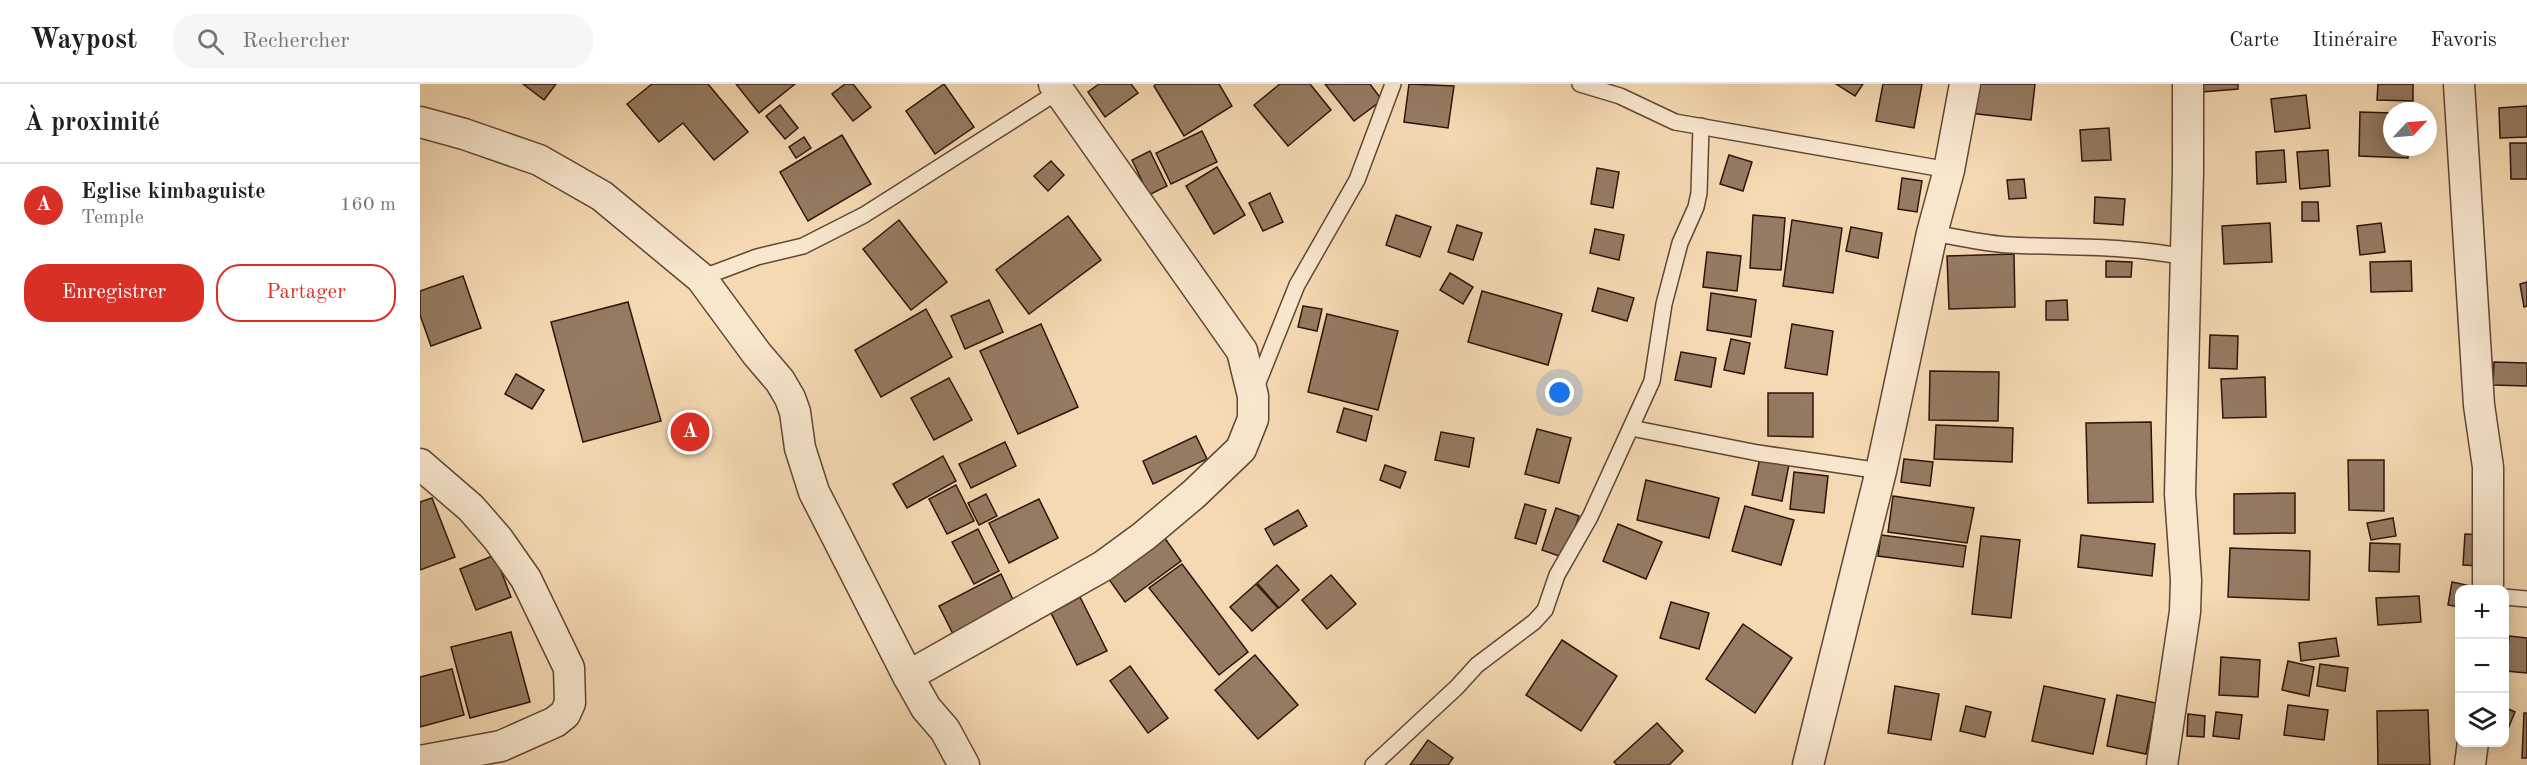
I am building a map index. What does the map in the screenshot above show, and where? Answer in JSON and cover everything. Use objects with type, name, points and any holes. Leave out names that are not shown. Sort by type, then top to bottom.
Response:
[{"type":"street","points":[[1808,765],[1881,471],[1932,233],[1949,170],[1965,84]]},
{"type":"street","points":[[2163,765],[2185,612],[2186,580],[2180,495],[2188,84]]},
{"type":"street","points":[[2459,84],[2479,405],[2488,467],[2488,585]]},
{"type":"street","points":[[908,676],[1103,566],[1144,536],[1194,494],[1240,449],[1253,419],[1253,396],[1242,351],[1056,87]]},
{"type":"street","points":[[420,122],[464,134],[539,160],[602,196],[701,278],[752,347],[776,374],[790,398],[795,412],[800,448],[814,492],[908,676],[926,708],[951,740],[964,765]]},
{"type":"street","points":[[420,464],[471,508],[498,539],[526,579],[569,668],[570,703],[565,714],[555,722],[501,746],[420,761]]},
{"type":"street","points":[[2470,765],[2472,747]]},
{"type":"lane","points":[[1253,396],[1278,338],[1297,285],[1356,180],[1393,84]]},
{"type":"lane","points":[[1580,84],[1620,96],[1675,122],[1949,170]]},
{"type":"lane","points":[[701,278],[757,258],[803,246],[864,214],[1056,87]]},
{"type":"lane","points":[[1372,765],[1457,687],[1477,665],[1534,622],[1545,610],[1557,575],[1590,517],[1652,381],[1664,304],[1680,243],[1696,207],[1699,193],[1701,126]]},
{"type":"lane","points":[[1932,233],[2008,245],[2150,250],[2185,257]]},
{"type":"lane","points":[[1242,351],[1264,348],[1278,338]]},
{"type":"lane","points":[[1631,428],[1758,453],[1881,471]]},
{"type":"lane","points":[[2509,597],[2527,599]]},
{"type":"building","points":[[523,84],[556,84],[544,100]]},
{"type":"building","points":[[652,84],[708,84],[748,132],[714,160],[683,123],[659,142],[627,104]]},
{"type":"building","points":[[736,84],[795,84],[759,113]]},
{"type":"building","points":[[845,84],[853,84],[871,107],[853,121],[832,94]]},
{"type":"building","points":[[944,84],[974,127],[935,154],[906,111]]},
{"type":"building","points":[[1099,84],[1131,84],[1138,93],[1105,117],[1088,92]]},
{"type":"building","points":[[1156,84],[1219,84],[1232,106],[1184,136],[1154,86]]},
{"type":"building","points":[[1280,84],[1310,84],[1331,110],[1288,146],[1254,105]]},
{"type":"building","points":[[1325,84],[1370,84],[1382,100],[1354,121]]},
{"type":"building","points":[[1409,84],[1454,86],[1448,128],[1404,122]]},
{"type":"building","points":[[1836,84],[1863,84],[1855,96]]},
{"type":"building","points":[[1883,84],[1922,84],[1914,128],[1876,121]]},
{"type":"building","points":[[1972,84],[2035,84],[2031,120],[1969,113]]},
{"type":"building","points":[[2202,84],[2238,84],[2238,89],[2202,92]]},
{"type":"building","points":[[2378,84],[2413,84],[2413,101],[2377,100]]},
{"type":"building","points":[[2306,95],[2310,128],[2275,132],[2271,99]]},
{"type":"building","points":[[780,105],[798,128],[785,139],[766,116]]},
{"type":"building","points":[[2527,106],[2527,137],[2500,138],[2499,108]]},
{"type":"building","points":[[2360,112],[2383,113],[2383,156],[2408,156],[2408,158],[2359,156]]},
{"type":"building","points":[[2109,128],[2111,160],[2082,161],[2080,130]]},
{"type":"building","points":[[1202,131],[1217,162],[1171,184],[1156,153]]},
{"type":"building","points":[[842,135],[871,184],[808,221],[780,172]]},
{"type":"building","points":[[804,137],[811,148],[796,158],[789,147]]},
{"type":"building","points":[[2510,143],[2527,143],[2527,179],[2511,179]]},
{"type":"building","points":[[2284,150],[2286,182],[2257,184],[2256,152]]},
{"type":"building","points":[[2328,150],[2330,186],[2300,189],[2297,152]]},
{"type":"building","points":[[1150,151],[1167,186],[1149,195],[1132,160]]},
{"type":"building","points":[[1729,155],[1752,162],[1743,191],[1720,184]]},
{"type":"building","points":[[1051,161],[1064,175],[1048,191],[1034,176]]},
{"type":"building","points":[[1217,167],[1245,215],[1214,234],[1186,186]]},
{"type":"building","points":[[1597,168],[1619,172],[1613,208],[1591,204]]},
{"type":"building","points":[[1902,178],[1922,181],[1917,212],[1898,209]]},
{"type":"building","points":[[2024,179],[2026,198],[2009,199],[2007,180]]},
{"type":"building","points":[[1270,193],[1283,222],[1263,231],[1249,203]]},
{"type":"building","points":[[2095,197],[2125,199],[2123,225],[2094,223]]},
{"type":"building","points":[[2302,202],[2318,202],[2319,221],[2302,221]]},
{"type":"building","points":[[1396,215],[1431,227],[1420,257],[1386,245]]},
{"type":"building","points":[[1753,215],[1785,218],[1781,270],[1750,268]]},
{"type":"building","points":[[1068,216],[1101,260],[1029,314],[996,270]]},
{"type":"building","points":[[899,220],[947,282],[911,310],[863,249]]},
{"type":"building","points":[[1792,220],[1842,228],[1833,293],[1783,286]]},
{"type":"building","points":[[2270,223],[2272,262],[2224,264],[2222,226]]},
{"type":"building","points":[[2381,223],[2385,252],[2360,255],[2357,226]]},
{"type":"building","points":[[1457,225],[1482,233],[1473,260],[1448,252]]},
{"type":"building","points":[[1851,227],[1882,233],[1878,258],[1846,251]]},
{"type":"building","points":[[1595,229],[1624,235],[1619,260],[1590,253]]},
{"type":"building","points":[[1707,252],[1741,256],[1737,291],[1703,287]]},
{"type":"building","points":[[2014,254],[2015,307],[1949,309],[1947,256]]},
{"type":"building","points":[[2106,261],[2132,262],[2131,277],[2106,277]]},
{"type":"building","points":[[2411,261],[2412,291],[2371,292],[2370,262]]},
{"type":"building","points":[[1450,273],[1473,287],[1463,304],[1440,290]]},
{"type":"building","points":[[463,276],[481,328],[431,346],[420,315],[420,291]]},
{"type":"building","points":[[2527,282],[2527,306],[2524,307],[2520,284]]},
{"type":"building","points":[[1598,288],[1634,298],[1627,321],[1592,311]]},
{"type":"building","points":[[1482,291],[1562,314],[1548,365],[1468,342]]},
{"type":"building","points":[[1711,293],[1756,300],[1751,337],[1707,330]]},
{"type":"building","points":[[989,300],[1003,332],[965,349],[951,316]]},
{"type":"building","points":[[2067,300],[2068,320],[2046,320],[2046,301]]},
{"type":"building","points":[[628,302],[661,421],[583,442],[551,322]]},
{"type":"building","points":[[1303,306],[1322,309],[1317,331],[1298,327]]},
{"type":"building","points":[[926,309],[952,357],[881,397],[855,350]]},
{"type":"building","points":[[1327,314],[1398,331],[1378,410],[1308,392]]},
{"type":"building","points":[[1041,324],[1078,407],[1018,434],[980,351]]},
{"type":"building","points":[[1792,324],[1833,331],[1827,375],[1785,368]]},
{"type":"building","points":[[2210,335],[2238,336],[2237,369],[2209,368]]},
{"type":"building","points":[[1731,339],[1750,343],[1744,374],[1724,370]]},
{"type":"building","points":[[1681,352],[1716,358],[1711,387],[1675,380]]},
{"type":"building","points":[[2494,362],[2527,363],[2527,386],[2493,385]]},
{"type":"building","points":[[1930,371],[1999,372],[1998,421],[1929,420]]},
{"type":"building","points":[[516,374],[544,390],[532,409],[505,394]]},
{"type":"building","points":[[2265,377],[2266,417],[2223,418],[2221,379]]},
{"type":"building","points":[[949,378],[972,420],[934,440],[911,398]]},
{"type":"building","points":[[1768,393],[1813,393],[1813,437],[1768,436]]},
{"type":"building","points":[[1344,408],[1372,416],[1366,441],[1337,432]]},
{"type":"building","points":[[2151,422],[2153,502],[2088,503],[2086,423]]},
{"type":"building","points":[[1936,425],[2013,428],[2012,462],[1934,459]]},
{"type":"building","points":[[1537,429],[1571,438],[1559,483],[1525,474]]},
{"type":"building","points":[[1441,432],[1474,438],[1469,467],[1435,460]]},
{"type":"building","points":[[1196,436],[1207,459],[1153,484],[1143,461]]},
{"type":"building","points":[[1005,442],[1016,466],[971,488],[959,464]]},
{"type":"building","points":[[943,456],[956,481],[907,508],[893,484]]},
{"type":"building","points":[[1760,458],[1789,464],[1782,501],[1752,495]]},
{"type":"building","points":[[1904,459],[1933,462],[1930,486],[1901,482]]},
{"type":"building","points":[[2348,460],[2384,460],[2384,511],[2349,510]]},
{"type":"building","points":[[1385,465],[1406,472],[1400,488],[1380,480]]},
{"type":"building","points":[[1794,472],[1828,476],[1824,513],[1790,509]]},
{"type":"building","points":[[1646,480],[1719,498],[1709,538],[1637,520]]},
{"type":"building","points":[[956,485],[974,521],[947,534],[929,499]]},
{"type":"building","points":[[2295,493],[2295,533],[2234,534],[2234,494]]},
{"type":"building","points":[[986,494],[997,516],[979,525],[968,503]]},
{"type":"building","points":[[1893,496],[1974,508],[1967,543],[1888,532]]},
{"type":"building","points":[[432,498],[455,557],[420,570],[420,502]]},
{"type":"building","points":[[1039,499],[1058,538],[1009,563],[989,523]]},
{"type":"building","points":[[1525,504],[1546,510],[1536,544],[1515,538]]},
{"type":"building","points":[[1745,506],[1794,520],[1781,565],[1732,551]]},
{"type":"building","points":[[1556,508],[1579,516],[1565,558],[1542,550]]},
{"type":"building","points":[[1298,510],[1307,526],[1274,545],[1265,529]]},
{"type":"building","points":[[2393,518],[2396,536],[2371,540],[2367,523]]},
{"type":"building","points":[[1618,524],[1662,542],[1646,579],[1603,561]]},
{"type":"building","points":[[978,529],[999,571],[974,584],[952,542]]},
{"type":"building","points":[[2465,534],[2483,535],[2482,566],[2463,565]]},
{"type":"building","points":[[1881,535],[1966,546],[1963,567],[1878,556]]},
{"type":"building","points":[[2081,535],[2155,544],[2152,576],[2078,567]]},
{"type":"building","points":[[1981,536],[2020,540],[2011,618],[1972,614]]},
{"type":"building","points":[[1164,537],[1181,561],[1125,602],[1108,578]]},
{"type":"building","points":[[2370,543],[2400,544],[2399,572],[2369,571]]},
{"type":"building","points":[[2230,548],[2310,551],[2309,600],[2228,597]]},
{"type":"building","points":[[495,555],[511,597],[476,610],[460,569]]},
{"type":"building","points":[[1182,564],[1248,652],[1219,675],[1149,588]]},
{"type":"building","points":[[1277,565],[1299,590],[1279,608],[1257,583]]},
{"type":"building","points":[[1001,574],[1015,604],[953,634],[939,606]]},
{"type":"building","points":[[1331,575],[1356,604],[1327,629],[1302,600]]},
{"type":"building","points":[[2452,582],[2466,585],[2455,585],[2455,606],[2448,605]]},
{"type":"building","points":[[1256,584],[1278,608],[1252,631],[1230,607]]},
{"type":"building","points":[[2419,596],[2421,622],[2378,625],[2376,598]]},
{"type":"building","points":[[1080,597],[1107,651],[1077,665],[1051,613]]},
{"type":"building","points":[[1671,602],[1709,613],[1699,649],[1660,638]]},
{"type":"building","points":[[1743,624],[1792,658],[1755,713],[1706,679]]},
{"type":"building","points":[[511,632],[530,702],[470,718],[451,647]]},
{"type":"building","points":[[2509,636],[2527,638],[2527,673],[2509,671]]},
{"type":"building","points":[[2336,638],[2339,656],[2301,661],[2299,643]]},
{"type":"building","points":[[1562,640],[1617,676],[1581,731],[1526,695]]},
{"type":"building","points":[[1255,655],[1298,705],[1258,739],[1215,690]]},
{"type":"building","points":[[2221,657],[2260,660],[2258,697],[2219,695]]},
{"type":"building","points":[[2288,661],[2314,667],[2309,696],[2282,690]]},
{"type":"building","points":[[2320,664],[2348,668],[2345,691],[2317,686]]},
{"type":"building","points":[[1130,666],[1168,718],[1148,733],[1110,681]]},
{"type":"building","points":[[452,669],[464,715],[420,727],[420,677]]},
{"type":"building","points":[[1895,686],[1939,694],[1931,740],[1888,733]]},
{"type":"building","points":[[2044,686],[2105,699],[2093,754],[2032,741]]},
{"type":"building","points":[[2117,695],[2156,703],[2146,754],[2107,746]]},
{"type":"building","points":[[2288,705],[2328,710],[2324,740],[2284,735]]},
{"type":"building","points":[[1966,706],[1991,712],[1985,737],[1960,731]]},
{"type":"building","points":[[2509,709],[2515,712],[2509,726]]},
{"type":"building","points":[[2428,710],[2430,765],[2378,765],[2377,711]]},
{"type":"building","points":[[2216,712],[2242,715],[2239,739],[2213,736]]},
{"type":"building","points":[[2524,713],[2527,713],[2527,758],[2522,758]]},
{"type":"building","points":[[2188,714],[2205,716],[2204,737],[2187,736]]},
{"type":"building","points":[[1657,723],[1683,751],[1669,765],[1617,765],[1614,762]]},
{"type":"building","points":[[1428,740],[1453,758],[1448,765],[1410,765]]},
{"type":"place","name":"Eglise kimbaguiste","points":[[690,432]]}]
